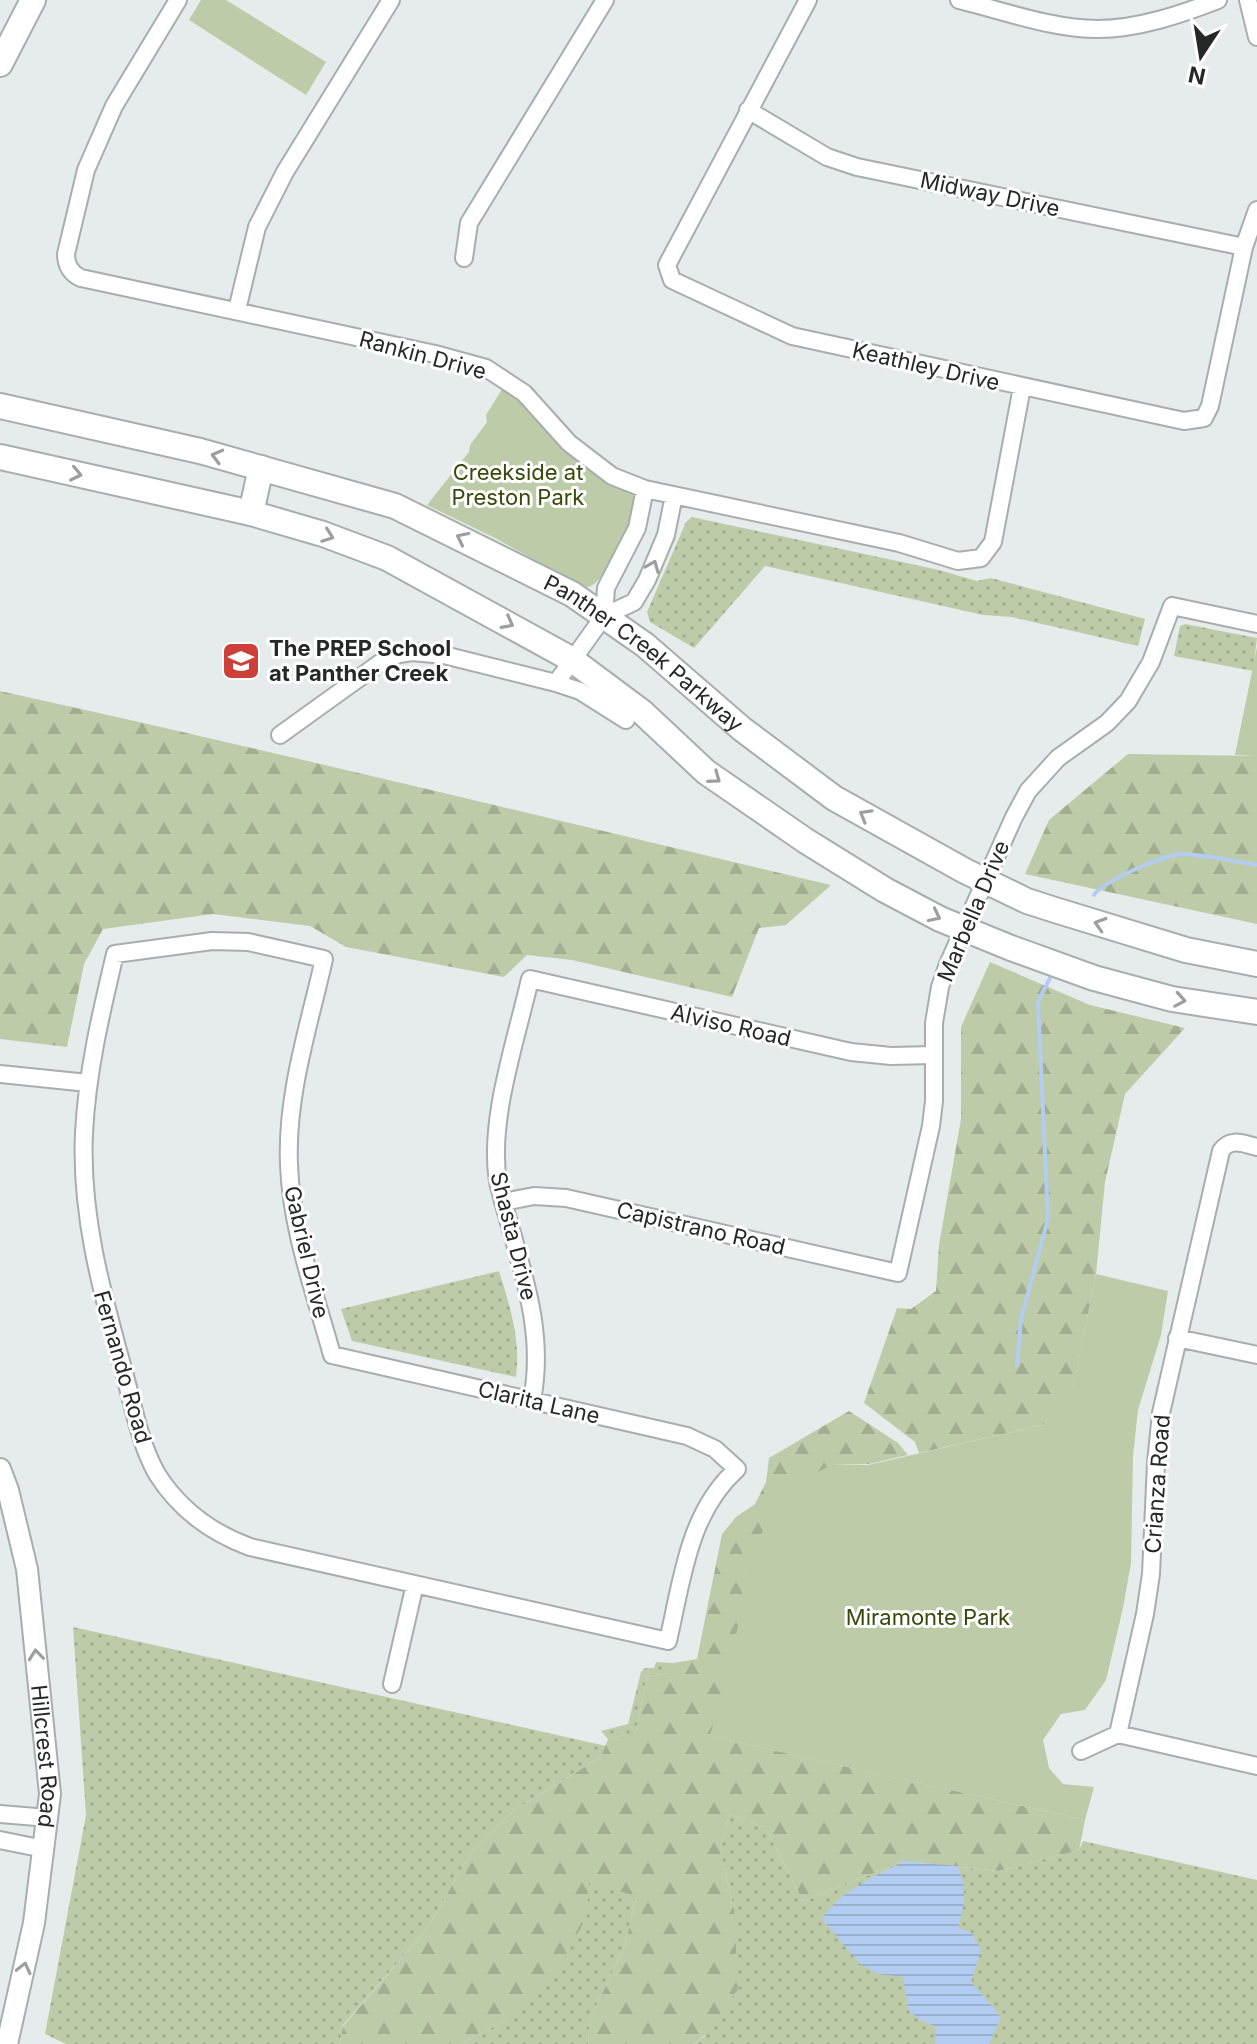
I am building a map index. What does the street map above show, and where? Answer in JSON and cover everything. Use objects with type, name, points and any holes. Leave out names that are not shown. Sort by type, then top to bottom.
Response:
[{"type":"main road","points":[[0,64],[33,0]]},
{"type":"main road","name":"Panther Creek Parkway","points":[[0,406],[200,451],[395,506],[560,588],[604,616],[645,645],[742,729],[834,798],[985,882],[1027,901],[1171,946],[1257,964]]},
{"type":"main road","points":[[0,457],[251,513],[323,534],[387,558],[571,659],[642,712],[706,772],[806,841],[885,890],[964,929],[1094,978],[1172,999],[1257,1012]]},
{"type":"main road","points":[[251,513],[261,468]]},
{"type":"street","name":"Rankin Drive","points":[[178,0],[114,106],[86,170],[71,232],[67,264],[76,276],[435,354],[486,368],[524,393],[569,443],[612,476],[645,489],[899,543],[958,561],[981,558],[993,542],[1022,387]]},
{"type":"street","points":[[237,310],[257,227],[285,172],[391,0]]},
{"type":"street","points":[[748,110],[808,0]]},
{"type":"street","points":[[959,0],[1056,23],[1097,29],[1168,17],[1218,0]]},
{"type":"street","points":[[1248,0],[1257,37]]},
{"type":"street","points":[[464,258],[469,223],[603,1]]},
{"type":"street","name":"Midway Drive","points":[[748,110],[827,157],[857,167],[1244,247]]},
{"type":"street","name":"Keathley Drive","points":[[748,110],[667,265],[672,280],[792,336],[1184,421],[1204,418],[1210,406],[1244,247]]},
{"type":"street","points":[[1244,247],[1257,210]]},
{"type":"street","points":[[604,616],[606,588],[637,528],[645,489]]},
{"type":"street","points":[[556,683],[604,616],[634,602],[666,535],[674,495]]},
{"type":"street","name":"Marbella Drive","points":[[898,1273],[931,1126],[934,1023],[940,987],[1020,804],[1037,779],[1058,758],[1107,723],[1136,688],[1151,662],[1172,606],[1257,624]]},
{"type":"street","points":[[280,735],[380,663],[412,652],[444,655],[556,683],[580,691],[626,720]]},
{"type":"street","name":"Gabriel Drive","points":[[115,954],[212,941],[236,941],[324,959],[292,1106],[289,1165],[296,1220],[332,1355]]},
{"type":"street","name":"Fernando Road","points":[[115,954],[88,1083],[84,1161],[89,1232],[141,1438],[157,1473],[172,1494],[194,1517],[238,1542],[668,1641]]},
{"type":"street","name":"Alviso Road","points":[[530,979],[851,1052],[882,1056],[934,1055]]},
{"type":"street","name":"Shasta Drive","points":[[530,979],[496,1133],[496,1170],[536,1329],[537,1366],[532,1400]]},
{"type":"street","points":[[0,1074],[88,1083]]},
{"type":"street","name":"Crianza Road","points":[[1118,1734],[1148,1597],[1155,1536],[1158,1431],[1221,1151],[1227,1144],[1236,1142],[1257,1147]]},
{"type":"street","name":"Capistrano Road","points":[[503,1202],[534,1196],[566,1198],[898,1273]]},
{"type":"street","points":[[1177,1338],[1257,1355]]},
{"type":"street","name":"Clarita Lane","points":[[332,1355],[687,1436],[715,1449],[737,1469],[709,1502],[695,1530],[668,1641]]},
{"type":"street","name":"Hillcrest Road","points":[[0,1469],[27,1569],[50,1794],[34,1923],[7,2044]]},
{"type":"street","points":[[392,1684],[415,1584]]},
{"type":"street","points":[[1081,1751],[1118,1734],[1257,1766]]},
{"type":"street","points":[[0,1814],[48,1818]]},
{"type":"street","points":[[0,1840],[44,1849]]},
{"type":"green space","points":[[201,0],[226,0],[326,62],[306,95],[189,20]]},
{"type":"green space","name":"Creekside at Preston Park","points":[[504,386],[561,444],[636,492],[636,501],[621,543],[605,571],[591,586],[580,585],[427,505],[469,452]]},
{"type":"green space","points":[[692,517],[939,570],[977,581],[991,578],[1145,619],[1138,646],[765,566],[694,648],[650,622],[647,612],[686,522]]},
{"type":"green space","points":[[1185,624],[1257,638],[1253,671],[1174,656],[1180,626]]},
{"type":"green space","points":[[1257,647],[1257,756],[1235,755]]},
{"type":"green space","points":[[0,691],[831,885],[786,925],[759,928],[732,997],[572,960],[527,955],[504,977],[346,947],[310,926],[213,914],[103,929],[84,964],[67,1047],[0,1039]]},
{"type":"green space","points":[[1128,754],[1257,756],[1257,924],[1025,874],[1049,820]]},
{"type":"green space","points":[[990,962],[1090,1005],[1185,1028],[1125,1094],[1105,1182],[1096,1274],[1073,1389],[1043,1425],[919,1453],[915,1442],[864,1403],[897,1308],[911,1309],[936,1291],[939,1245],[961,1119],[961,1027]]},
{"type":"green space","points":[[499,1271],[516,1336],[516,1377],[352,1341],[341,1309]]},
{"type":"green space","name":"Miramonte Park","points":[[1096,1274],[1168,1291],[1161,1335],[1138,1410],[1133,1456],[1131,1563],[1106,1680],[1085,1710],[1061,1714],[1043,1740],[1049,1768],[1063,1784],[1094,1787],[1085,1820],[710,1736],[771,1498],[831,1465],[868,1465],[1043,1425],[1073,1388]]},
{"type":"green space","points":[[849,1411],[898,1443],[908,1455],[869,1464],[831,1465],[711,1736],[1085,1820],[1079,1850],[999,1871],[904,1861],[803,1901],[765,1827],[729,1814],[720,1850],[734,1909],[738,1989],[704,2036],[693,2044],[588,2044],[590,2019],[625,1945],[636,1897],[589,1880],[587,1916],[556,1974],[507,2020],[460,2044],[340,2044],[343,2026],[427,1929],[471,1852],[514,1810],[601,1757],[608,1739],[636,1732],[647,1676],[669,1673],[673,1663],[697,1659],[722,1534],[736,1517],[755,1504],[766,1482],[769,1458]]},
{"type":"green space","points":[[73,1627],[606,1746],[601,1757],[514,1810],[471,1852],[427,1929],[343,2025],[340,2044],[66,2044],[45,2034],[86,1815]]},
{"type":"green space","points":[[656,1662],[673,1663],[670,1673],[647,1676],[636,1732],[608,1739],[601,1731],[628,1724],[641,1672],[645,1668],[654,1668]]},
{"type":"green space","points":[[729,1814],[765,1827],[803,1901],[904,1861],[999,1871],[1079,1850],[1083,1841],[1257,1880],[1257,2044],[693,2044],[705,2036],[734,1909],[720,1850]]},
{"type":"green space","points":[[589,1879],[636,1896],[625,1945],[590,2019],[588,2044],[460,2044],[507,2020]]},
{"type":"water","points":[[904,1861],[958,1866],[964,1897],[958,1928],[971,1932],[981,1950],[971,1982],[1001,2017],[989,2044],[935,2044],[935,2026],[909,2011],[903,1977],[878,1974],[860,1964],[822,1919],[848,1892]]},
{"type":"waterway","points":[[1094,895],[1121,876],[1175,855],[1257,865]]},
{"type":"waterway","points":[[1017,1365],[1021,1319],[1048,1219],[1038,1002],[1050,978]]},
{"type":"place","name":"The PREP School at Panther Creek","points":[[241,661]]}]
